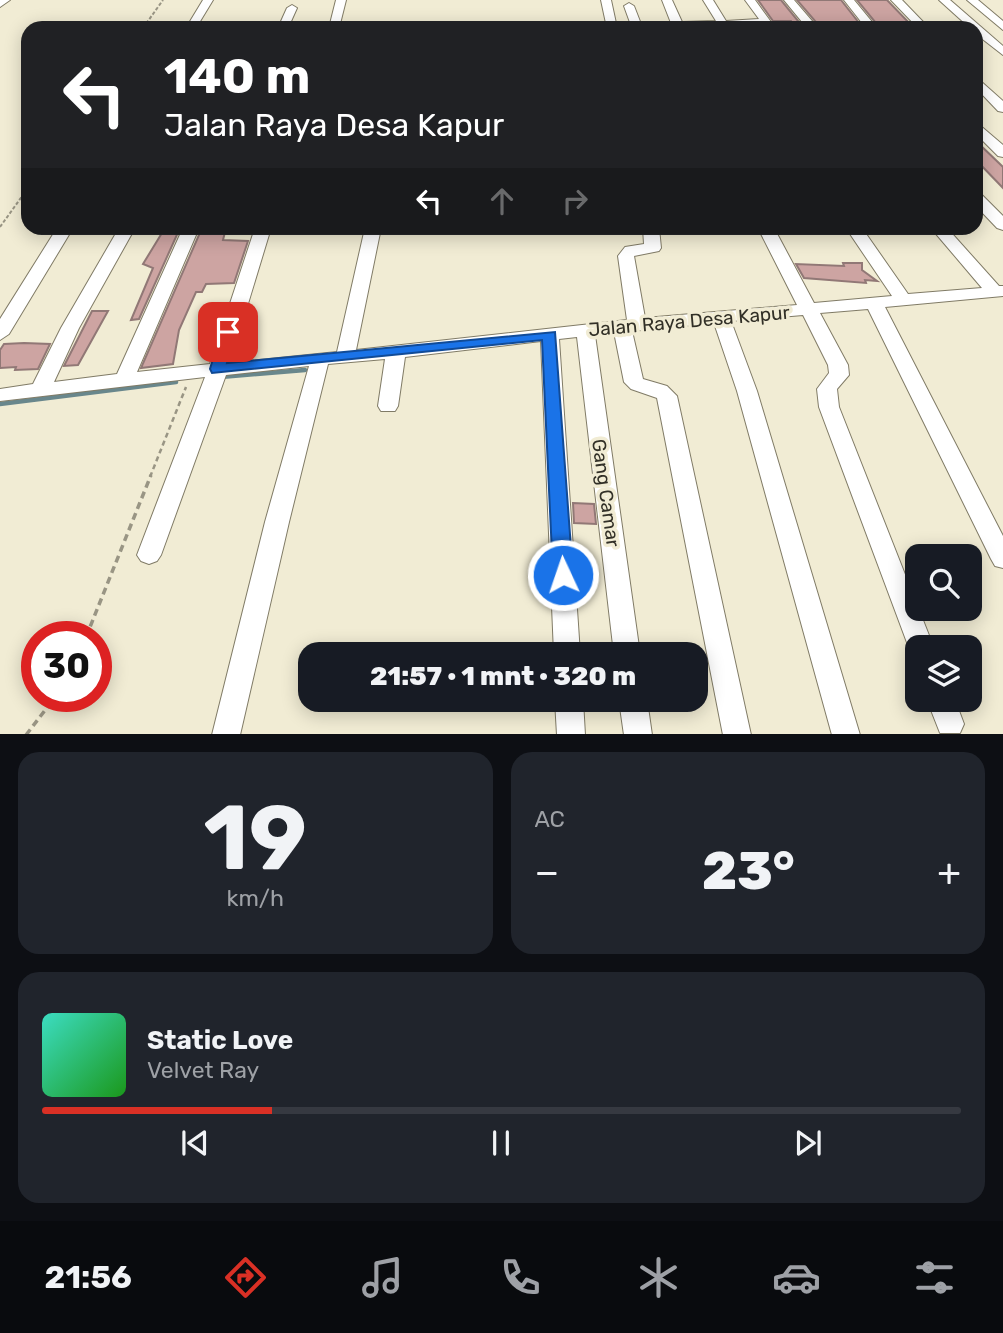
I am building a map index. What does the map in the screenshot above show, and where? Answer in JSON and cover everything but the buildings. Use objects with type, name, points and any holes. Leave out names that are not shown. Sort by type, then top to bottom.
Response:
[{"type":"street","points":[[0,4],[5,0]]},
{"type":"street","points":[[195,21],[208,0]]},
{"type":"street","points":[[336,21],[341,0]]},
{"type":"street","points":[[606,0],[610,21]]},
{"type":"street","points":[[667,0],[676,21]]},
{"type":"street","points":[[708,0],[721,21]]},
{"type":"street","points":[[750,0],[765,21]]},
{"type":"street","points":[[789,0],[807,21]]},
{"type":"street","points":[[849,0],[866,21]]},
{"type":"street","points":[[896,0],[917,21]]},
{"type":"street","points":[[944,0],[968,21]]},
{"type":"street","points":[[972,0],[1003,27]]},
{"type":"street","points":[[629,6],[635,21]]},
{"type":"street","points":[[286,21],[292,8]]},
{"type":"street","points":[[983,34],[1003,52]]},
{"type":"street","points":[[983,88],[1003,107]]},
{"type":"street","points":[[983,133],[1003,153]]},
{"type":"street","points":[[983,204],[1003,225]]},
{"type":"street","points":[[0,334],[61,235]]},
{"type":"street","points":[[40,391],[70,328],[123,235]]},
{"type":"street","points":[[124,379],[188,235]]},
{"type":"street","points":[[149,555],[218,369],[261,235]]},
{"type":"street","points":[[345,357],[371,235]]},
{"type":"street","points":[[652,235],[653,248],[631,250],[626,256],[634,382],[639,387],[660,390],[667,396],[737,734]]},
{"type":"street","points":[[770,235],[839,369],[839,375],[825,390],[829,407],[916,635]]},
{"type":"street","points":[[859,235],[902,298]]},
{"type":"street","points":[[946,235],[999,291]]},
{"type":"street","name":"Jalan Raya Desa Kapur","points":[[0,395],[124,379],[629,325],[999,291]]},
{"type":"street","points":[[875,304],[1003,559]]},
{"type":"street","points":[[721,318],[747,391],[846,734]]},
{"type":"street","name":"Gang Camar","points":[[585,331],[625,642]]},
{"type":"street","points":[[550,335],[566,642]]},
{"type":"street","points":[[388,406],[396,352]]},
{"type":"street","points":[[226,734],[277,522],[320,360]]},
{"type":"street","points":[[570,712],[571,734]]},
{"type":"street","points":[[635,712],[638,734]]},
{"type":"path","points":[[148,21],[163,0]]},
{"type":"path","points":[[0,227],[21,198]]},
{"type":"path","points":[[92,621],[192,372]]},
{"type":"path","points":[[26,734],[43,712]]},
{"type":"waterway","points":[[221,377],[305,370]]},
{"type":"waterway","points":[[0,404],[176,382]]},
{"type":"route","points":[[228,332],[218,369],[550,335],[563,575]]}]
